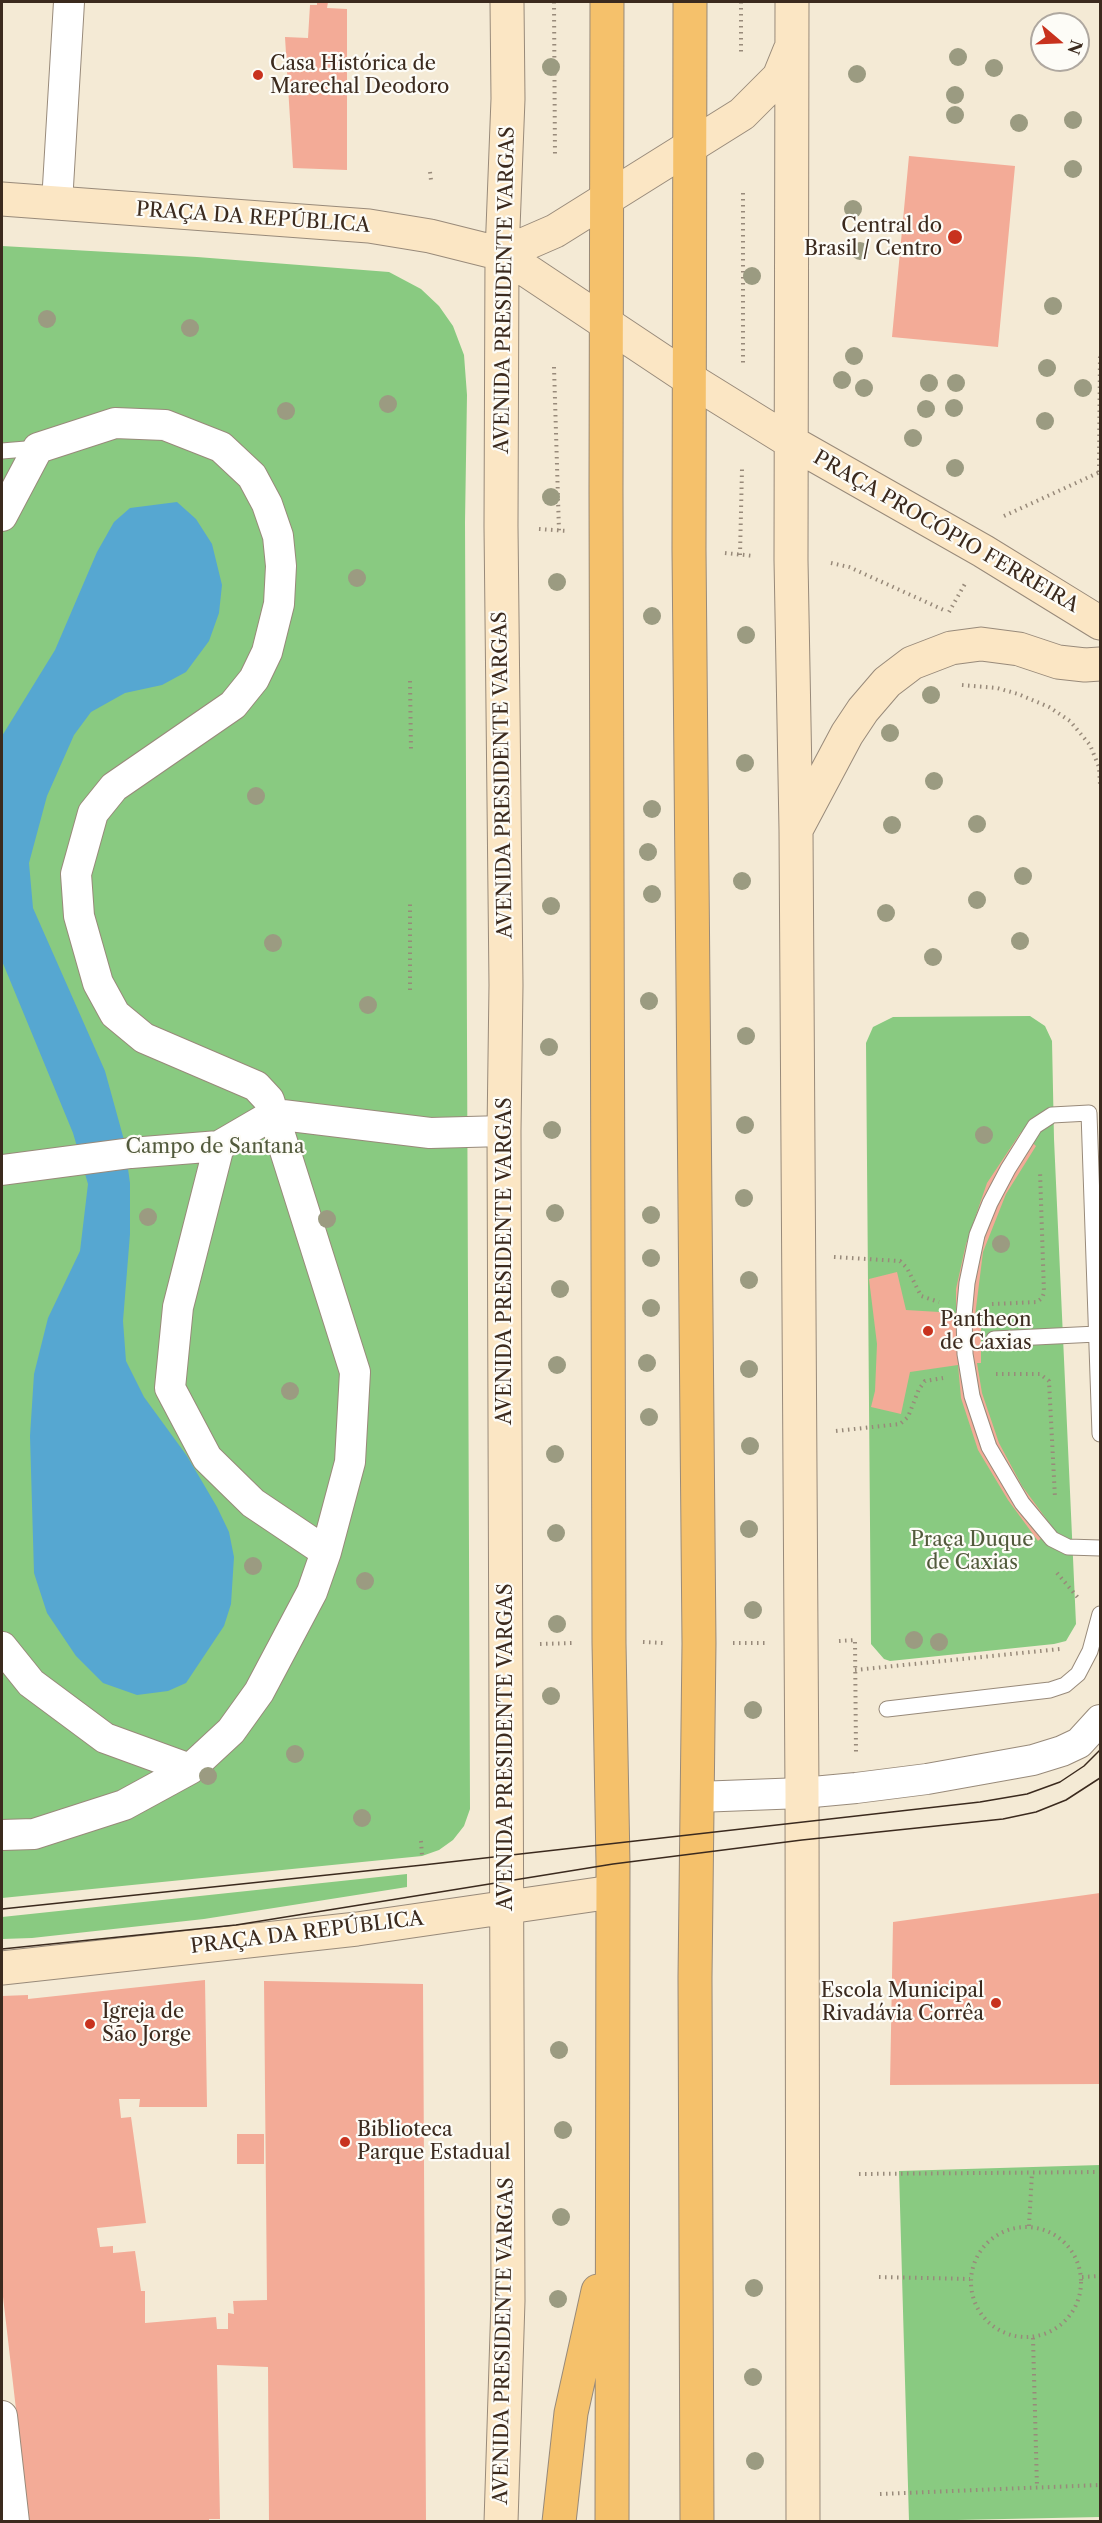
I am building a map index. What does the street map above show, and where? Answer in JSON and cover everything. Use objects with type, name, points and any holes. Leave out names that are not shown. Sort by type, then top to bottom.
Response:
[{"type":"main road","name":"AVENIDA PRESIDENTE VARGAS","points":[[501,2522],[508,2301],[504,1131],[506,985],[501,613],[502,254],[508,99],[507,2]]},
{"type":"main road","points":[[607,2],[612,2522]]},
{"type":"main road","points":[[690,2],[689,549],[699,1643],[695,1977],[697,2522]]},
{"type":"main road","points":[[792,2],[791,442],[796,830],[802,1793],[803,2522]]},
{"type":"main road","points":[[502,254],[555,231],[742,114],[779,77],[792,45]]},
{"type":"main road","name":"PRAÇA DA REPÚBLICA","points":[[2,199],[369,226],[430,236],[502,254]]},
{"type":"main road","name":"PRAÇA PROCÓPIO FERREIRA","points":[[502,254],[691,380],[791,442],[983,551],[1101,623]]},
{"type":"main road","points":[[796,830],[847,734],[863,710],[887,682],[912,663],[951,648],[981,644],[1019,649],[1058,662],[1085,666],[1101,664]]},
{"type":"main road","name":"PRAÇA DA REPÚBLICA","points":[[2,1968],[357,1929],[612,1892]]},
{"type":"main road","points":[[560,2522],[571,2413],[611,2228]]},
{"type":"street","points":[[57,203],[69,2]]},
{"type":"street","points":[[2,516],[38,448],[115,423],[165,425],[221,447],[252,476],[267,504],[278,536],[281,566],[279,594],[267,652],[254,679],[233,705],[114,787],[93,813],[76,874],[78,916],[98,983],[115,1014],[144,1038],[256,1086],[269,1100],[355,1372],[351,1462],[326,1552],[312,1592],[259,1692],[231,1731],[190,1769],[124,1805],[34,1834],[2,1835]]},
{"type":"street","points":[[2,1170],[219,1146],[274,1114],[429,1133],[504,1131]]},
{"type":"street","points":[[219,1146],[178,1307],[170,1388],[207,1458],[253,1503],[326,1552]]},
{"type":"street","points":[[2,1647],[31,1683],[105,1738],[190,1769]]},
{"type":"street","points":[[697,1797],[802,1793],[927,1779],[1033,1760],[1062,1752],[1079,1743],[1101,1720]]},
{"type":"street","points":[[2,2416],[14,2522]]},
{"type":"lane","points":[[2,452],[38,448]]},
{"type":"lane","points":[[1101,1434],[1097,1334],[1097,1247],[1089,1113],[1052,1115],[1035,1126],[998,1186],[977,1235],[967,1283],[964,1315],[965,1354],[972,1396],[989,1447],[1009,1484],[1052,1539],[1068,1547],[1101,1548]]},
{"type":"lane","points":[[994,1339],[1097,1334]]},
{"type":"lane","points":[[887,1710],[1061,1687],[1074,1680],[1084,1664],[1101,1614]]},
{"type":"path","points":[[554,2],[555,158]]},
{"type":"path","points":[[741,2],[741,55]]},
{"type":"path","points":[[430,172],[431,180]]},
{"type":"path","points":[[743,193],[743,366]]},
{"type":"path","points":[[1004,516],[1100,472],[1101,353]]},
{"type":"path","points":[[554,367],[559,531]]},
{"type":"path","points":[[740,555],[742,469]]},
{"type":"path","points":[[539,529],[568,531]]},
{"type":"path","points":[[725,553],[760,557]]},
{"type":"path","points":[[831,563],[849,567],[873,577],[949,613]]},
{"type":"path","points":[[950,624],[949,613],[968,579]]},
{"type":"path","points":[[410,681],[411,752]]},
{"type":"path","points":[[957,685],[997,688],[1018,694],[1049,707],[1070,721],[1090,745],[1099,767],[1101,784]]},
{"type":"path","points":[[410,900],[410,990]]},
{"type":"path","points":[[984,1305],[1036,1302],[1042,1298],[1044,1293],[1039,1146],[1035,1126]]},
{"type":"path","points":[[798,1256],[900,1261],[907,1268],[921,1296],[930,1301],[947,1303]]},
{"type":"path","points":[[987,1375],[1040,1374],[1049,1381],[1056,1523],[1048,1561],[1080,1602]]},
{"type":"path","points":[[799,1434],[900,1424],[908,1417],[919,1389],[925,1381],[949,1377]]},
{"type":"path","points":[[839,1641],[855,1641],[856,1756]]},
{"type":"path","points":[[642,1642],[663,1643]]},
{"type":"path","points":[[731,1643],[765,1642]]},
{"type":"path","points":[[540,1644],[575,1643]]},
{"type":"path","points":[[855,1670],[1067,1649]]},
{"type":"path","points":[[421,1841],[422,1856]]},
{"type":"path","points":[[859,2174],[1101,2172]]},
{"type":"path","points":[[1029,2226],[1032,2173]]},
{"type":"path","points":[[1029,2226],[1048,2231],[1065,2242],[1077,2258],[1082,2277],[1080,2299],[1069,2318],[1053,2331],[1033,2338],[1009,2335],[988,2323],[974,2303],[970,2279],[976,2258],[989,2240],[1008,2229],[1029,2226]]},
{"type":"path","points":[[1082,2277],[1101,2276]]},
{"type":"path","points":[[879,2277],[970,2279]]},
{"type":"path","points":[[1033,2338],[1037,2487]]},
{"type":"path","points":[[880,2494],[1101,2485]]},
{"type":"green space","name":"Campo de Santana","points":[[2,246],[197,257],[389,272],[421,289],[439,306],[453,326],[464,355],[467,395],[465,522],[470,1809],[464,1826],[453,1840],[439,1850],[422,1856],[2,1898]]},
{"type":"green space","name":"Praça Duque de Caxias","points":[[1030,1016],[1045,1026],[1052,1041],[1054,1139],[1076,1624],[1066,1641],[1054,1644],[890,1661],[884,1659],[871,1644],[866,1043],[873,1027],[893,1017]]},
{"type":"green space","points":[[407,1874],[407,1887],[204,1919],[32,1938],[2,1939],[2,1917]]},
{"type":"green space","points":[[1100,2165],[1100,2517],[909,2521],[899,2171]]},
{"type":"water","points":[[177,502],[196,519],[212,544],[222,585],[219,613],[209,641],[186,672],[162,685],[125,693],[91,712],[74,735],[47,796],[29,863],[33,908],[105,1071],[124,1140],[130,1183],[130,1234],[123,1321],[126,1361],[144,1397],[187,1456],[217,1507],[229,1532],[234,1557],[231,1604],[224,1626],[186,1683],[168,1691],[137,1695],[103,1683],[76,1656],[47,1613],[34,1573],[30,1436],[34,1374],[48,1318],[80,1251],[88,1184],[73,1133],[2,961],[2,736],[55,650],[97,552],[114,522],[130,508]]},
{"type":"building","points":[[317,2],[328,2],[327,8],[347,9],[347,170],[293,168],[285,37],[308,38],[310,5],[317,5]]},
{"type":"building","points":[[909,156],[1015,166],[998,347],[892,337]]},
{"type":"building","name":"Pantheon de Caxias","points":[[1021,1132],[1036,1146],[1006,1194],[983,1252],[975,1316],[981,1316],[981,1363],[977,1363],[982,1393],[999,1443],[1022,1486],[1053,1528],[1038,1541],[1008,1500],[978,1450],[961,1398],[958,1365],[910,1372],[901,1414],[871,1407],[875,1391],[877,1344],[869,1279],[897,1272],[906,1310],[956,1313],[956,1289],[966,1244],[987,1183]]},
{"type":"building","name":"Escola Municipal Rivadávia Corrêa","points":[[1100,1893],[1100,2084],[890,2085],[893,1922]]},
{"type":"building","points":[[205,1980],[207,2107],[139,2107],[140,2099],[119,2099],[121,2118],[131,2117],[146,2223],[97,2228],[100,2247],[113,2246],[113,2253],[135,2251],[141,2291],[145,2291],[145,2323],[216,2317],[217,2329],[228,2329],[228,2313],[234,2314],[233,2301],[267,2300],[264,1981],[423,1984],[426,2522],[269,2522],[268,2367],[217,2365],[220,2519],[209,2519],[209,2522],[29,2522],[2,2288],[2,1996],[28,1995],[28,1999]]},
{"type":"building","points":[[237,2134],[264,2134],[264,2164],[237,2164]]},
{"type":"tram line","points":[[2,1909],[423,1865],[980,1802],[1027,1794],[1060,1782],[1084,1766],[1100,1750]]},
{"type":"tram line","points":[[2,1949],[236,1925],[613,1864],[802,1840],[1003,1819],[1036,1812],[1066,1800],[1100,1778]]},
{"type":"place","name":"Casa Histórica de Marechal Deodoro","points":[[258,75]]},
{"type":"place","name":"Central do Brasil / Centro","points":[[955,237]]},
{"type":"place","name":"Pantheon de Caxias","points":[[928,1331]]},
{"type":"place","name":"Escola Municipal Rivadávia Corrêa","points":[[996,2003]]},
{"type":"place","name":"Igreja de São Jorge","points":[[90,2024]]},
{"type":"place","name":"Biblioteca Parque Estadual","points":[[345,2142]]}]
